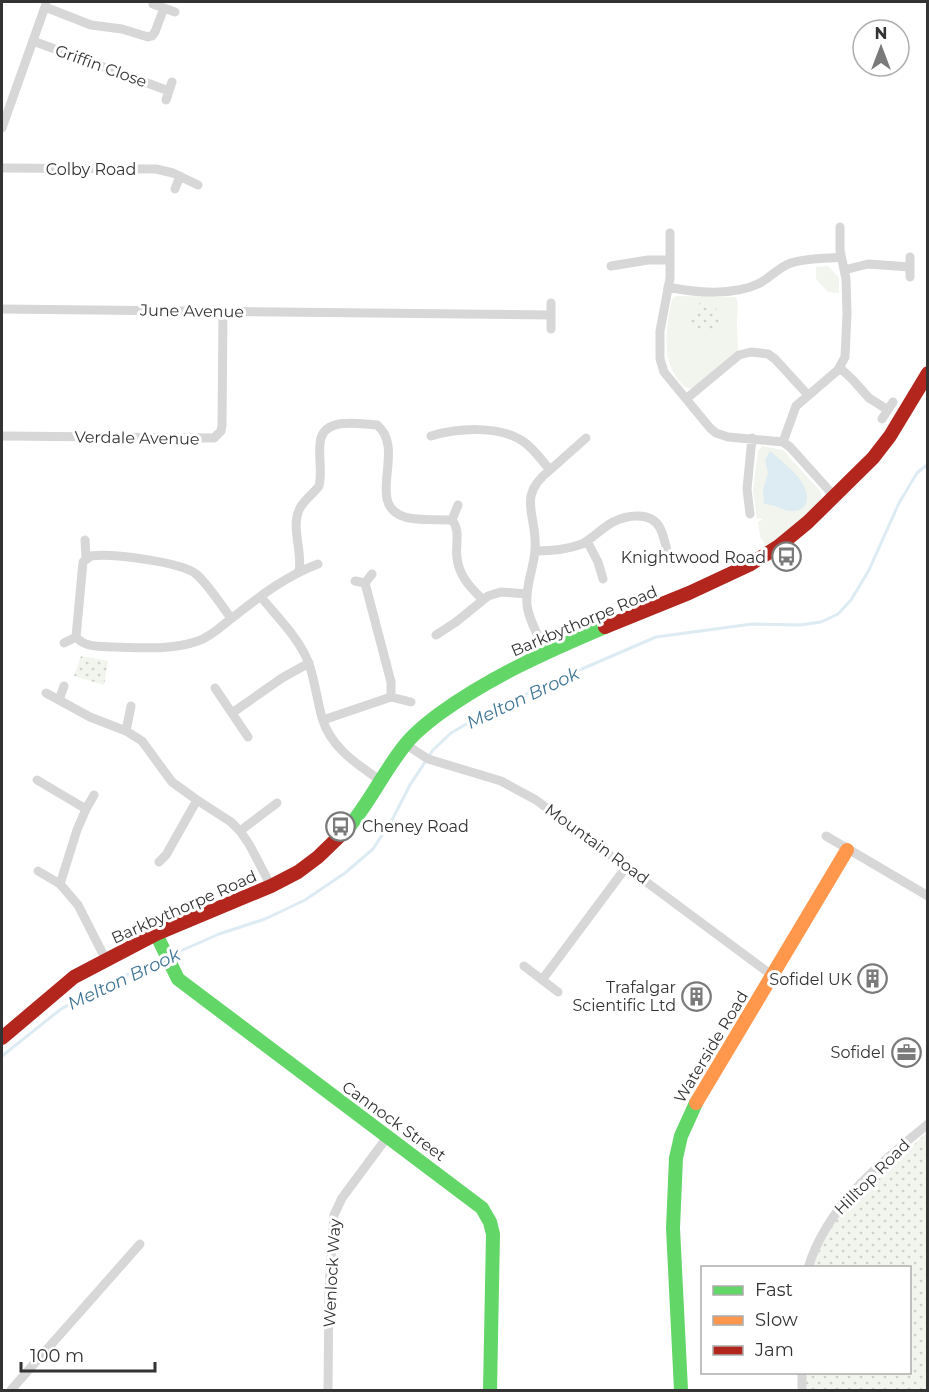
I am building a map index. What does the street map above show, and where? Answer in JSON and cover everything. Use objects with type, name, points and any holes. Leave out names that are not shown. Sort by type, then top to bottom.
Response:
[{"type":"street","points":[[2,128],[46,4],[91,25],[122,29],[148,37],[155,32],[164,8]]},
{"type":"street","points":[[153,4],[175,12]]},
{"type":"street","name":"Griffin Close","points":[[33,41],[169,91]]},
{"type":"street","name":"Colby Road","points":[[2,168],[156,169],[180,176],[198,185]]},
{"type":"street","points":[[175,189],[180,176]]},
{"type":"street","points":[[783,442],[793,412],[808,395],[840,368],[845,357],[847,321],[840,226]]},
{"type":"street","points":[[670,232],[668,287],[661,322],[661,363],[668,378],[717,433],[728,437],[783,442],[835,497]]},
{"type":"street","points":[[668,287],[684,290],[739,290],[761,282],[784,265],[794,261],[841,257]]},
{"type":"street","points":[[611,266],[622,259],[670,260]]},
{"type":"street","points":[[844,270],[868,264],[910,262],[910,277]]},
{"type":"street","points":[[551,303],[551,329]]},
{"type":"street","name":"June Avenue","points":[[2,309],[223,311],[383,317],[551,315]]},
{"type":"street","name":"Verdale Avenue","points":[[2,436],[214,438],[221,431],[222,425],[223,311]]},
{"type":"street","points":[[686,399],[736,357],[751,352],[771,356],[808,395]]},
{"type":"street","points":[[840,368],[869,398],[890,406],[882,419]]},
{"type":"street","name":"Barkbythorpe Road","points":[[2,1038],[74,977],[156,934],[271,886],[298,872],[342,836],[361,813],[381,781],[410,748],[426,724],[464,696],[546,652],[670,602],[749,564],[786,541],[835,497],[880,450],[927,373]]},
{"type":"street","points":[[299,571],[296,517],[305,500],[319,486],[321,439],[324,432],[338,424],[376,425],[386,434],[388,467],[385,495],[397,514],[406,518],[452,520]]},
{"type":"street","points":[[468,431],[469,442]]},
{"type":"street","points":[[431,436],[468,431],[495,432],[516,438],[526,444],[550,470]]},
{"type":"street","points":[[546,652],[530,617],[527,594],[535,551],[531,497],[537,481],[575,442],[586,438]]},
{"type":"street","points":[[750,514],[747,489],[752,438]]},
{"type":"street","points":[[738,505],[748,503]]},
{"type":"street","points":[[452,520],[458,505]]},
{"type":"street","points":[[535,551],[562,550],[587,541],[614,522],[632,516],[645,517],[662,525],[668,555]]},
{"type":"street","points":[[452,520],[458,531],[457,557],[460,571],[466,582],[482,599]]},
{"type":"street","points":[[85,540],[86,558],[83,561],[76,637],[81,643],[88,645],[176,646],[204,638],[299,571],[318,564]]},
{"type":"street","points":[[587,541],[605,581]]},
{"type":"street","points":[[86,558],[97,555],[187,568],[197,575],[231,618]]},
{"type":"street","points":[[365,583],[372,574]]},
{"type":"street","points":[[355,581],[365,583]]},
{"type":"street","points":[[365,583],[390,682],[391,697]]},
{"type":"street","points":[[436,635],[456,622],[482,599],[501,592],[527,594]]},
{"type":"street","points":[[261,597],[296,640],[309,663],[323,720],[332,737],[344,753],[381,781]]},
{"type":"street","points":[[449,613],[456,622]]},
{"type":"street","points":[[64,643],[76,637]]},
{"type":"street","points":[[232,713],[282,678],[309,663]]},
{"type":"street","points":[[59,699],[64,686]]},
{"type":"street","points":[[215,688],[248,737]]},
{"type":"street","points":[[46,693],[142,741],[172,782],[231,822],[240,831],[271,886]]},
{"type":"street","points":[[323,720],[391,697],[411,702]]},
{"type":"street","points":[[126,731],[130,706]]},
{"type":"street","name":"Mountain Road","points":[[410,748],[435,761],[512,785],[536,800],[773,975]]},
{"type":"street","points":[[38,780],[86,809]]},
{"type":"street","points":[[60,884],[77,830],[94,795]]},
{"type":"street","points":[[176,862],[163,859],[197,801]]},
{"type":"street","points":[[240,831],[277,803]]},
{"type":"street","points":[[826,836],[927,896]]},
{"type":"street","name":"Waterside Road","points":[[681,1390],[673,1228],[676,1158],[689,1116],[702,1091],[847,850]]},
{"type":"street","points":[[542,980],[627,866]]},
{"type":"street","points":[[38,871],[60,884],[78,905],[106,960]]},
{"type":"street","name":"Cannock Street","points":[[156,934],[178,979],[480,1205],[491,1222],[493,1234],[490,1390]]},
{"type":"street","points":[[524,966],[558,992]]},
{"type":"street","name":"Hilltop Road","points":[[809,1266],[830,1219],[848,1197],[894,1152],[927,1125]]},
{"type":"street","name":"Wenlock Way","points":[[328,1390],[329,1288],[334,1215],[342,1198],[388,1136]]},
{"type":"street","points":[[11,1390],[140,1244]]},
{"type":"street","points":[[802,1374],[802,1390]]},
{"type":"shaded area","points":[[828,266],[839,278],[839,293],[828,292],[816,279],[816,267]]},
{"type":"shaded area","points":[[676,296],[736,297],[737,301],[738,351],[693,388],[685,387],[679,381],[673,372],[667,352],[668,320],[672,299]]},
{"type":"shaded area","points":[[701,302],[706,305],[714,304],[722,320],[721,329],[703,331],[690,327],[693,313]]},
{"type":"shaded area","points":[[762,446],[783,450],[820,491],[821,496],[817,505],[796,525],[766,547],[760,536],[758,522],[763,519],[757,518],[753,491],[758,451]]},
{"type":"shaded area","points":[[770,451],[789,467],[805,488],[806,503],[801,509],[791,511],[764,504],[763,490],[768,473],[765,460]]},
{"type":"shaded area","points":[[81,656],[108,661],[104,685],[74,676]]},
{"type":"shaded area","points":[[927,1132],[927,1390],[802,1390],[802,1374],[911,1374],[911,1266],[809,1266],[839,1208],[875,1182]]},
{"type":"waterway","name":"Melton Brook","points":[[169,956],[219,934],[265,919],[305,900],[345,873],[373,849],[433,750],[451,733],[480,716],[656,637],[752,624],[800,625],[821,622],[838,614],[851,600],[869,570],[899,503],[917,473],[928,464]]},
{"type":"waterway","name":"Melton Brook","points":[[2,1056],[61,1009],[115,980],[163,959]]},
{"type":"traffic: fast","points":[[348,828],[405,745],[430,721],[478,688],[541,655],[605,627]]},
{"type":"traffic: fast","points":[[156,934],[178,979],[482,1208],[490,1222],[493,1234],[490,1390]]},
{"type":"traffic: fast","points":[[681,1390],[673,1228],[676,1158],[681,1136],[696,1103]]},
{"type":"traffic: slow","points":[[696,1103],[847,850]]},
{"type":"traffic: jam","points":[[605,627],[689,593],[749,565],[779,546],[808,522],[873,458],[890,436],[928,373]]},
{"type":"traffic: jam","points":[[2,1038],[74,977],[156,934],[271,886],[298,872],[318,857],[348,828]]},
{"type":"place","name":"Knightwood Road","points":[[787,557]]},
{"type":"place","name":"Cheney Road","points":[[341,826]]},
{"type":"place","name":"Sofidel UK","points":[[873,979]]},
{"type":"place","name":"Trafalgar Scientific Ltd","points":[[697,996]]},
{"type":"place","name":"Sofidel","points":[[906,1052]]}]
